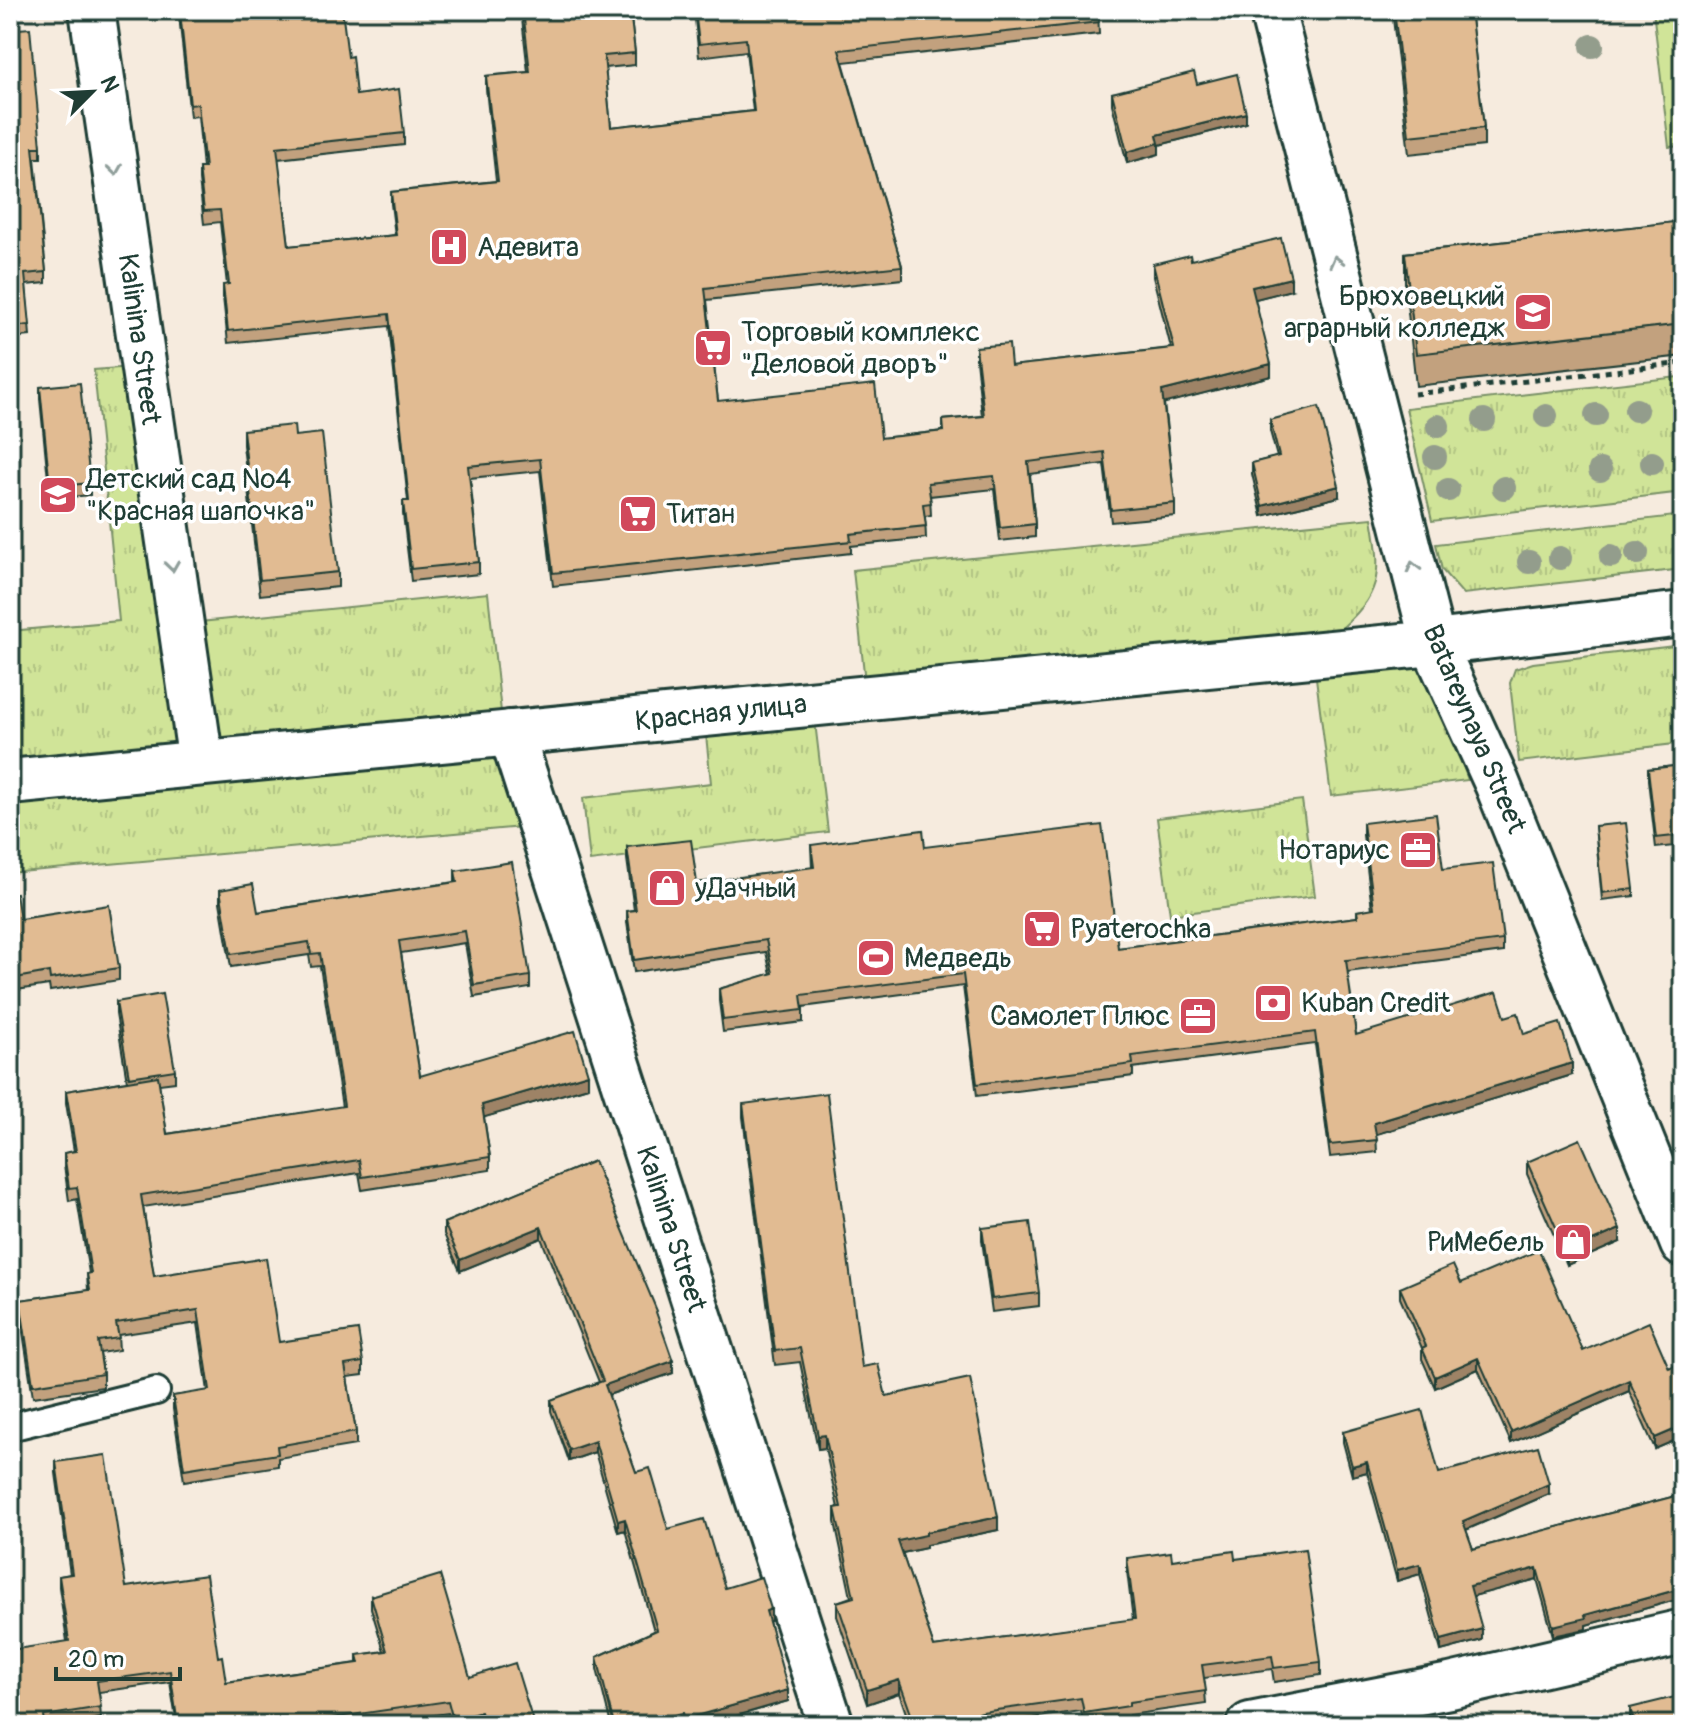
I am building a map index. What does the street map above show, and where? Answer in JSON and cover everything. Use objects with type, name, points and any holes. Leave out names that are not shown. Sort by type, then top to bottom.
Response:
[{"type":"street","name":"Kalinina Street","points":[[92,10],[201,763]]},
{"type":"street","name":"Batareynaya Street","points":[[1272,10],[1433,643],[1497,783],[1683,1244]]},
{"type":"street","name":"Красная улица","points":[[10,782],[1433,643],[1683,614]]},
{"type":"street","name":"Kalinina Street","points":[[511,733],[831,1725]]},
{"type":"street","points":[[1250,1725],[1450,1686],[1683,1632]]},
{"type":"lane","points":[[10,1427],[156,1391]]},
{"type":"path","points":[[1408,394],[1683,363]]},
{"type":"green space","points":[[1653,10],[1683,10],[1683,146],[1669,147]]},
{"type":"green space","points":[[131,367],[186,749],[23,766],[10,744],[10,631],[119,621],[94,370]]},
{"type":"green space","points":[[1678,377],[1683,425],[1683,492],[1432,521],[1406,408]]},
{"type":"green space","points":[[1683,515],[1683,569],[1463,594],[1442,570],[1436,544]]},
{"type":"green space","points":[[1372,518],[1377,555],[1375,583],[1362,607],[1335,634],[865,682],[853,570]]},
{"type":"green space","points":[[488,593],[502,721],[227,746],[213,734],[200,622]]},
{"type":"green space","points":[[1683,645],[1683,743],[1519,762],[1510,683],[1515,669],[1533,663]]},
{"type":"green space","points":[[1411,660],[1433,680],[1468,780],[1331,796],[1315,670]]},
{"type":"green space","points":[[815,722],[828,832],[590,861],[583,798],[711,783],[706,735]]},
{"type":"green space","points":[[485,754],[503,765],[522,827],[10,873],[10,799]]},
{"type":"green space","points":[[1302,800],[1315,896],[1170,915],[1157,818]]},
{"type":"building","points":[[10,10],[17,10],[19,29],[30,28],[41,147],[33,147],[46,272],[25,274],[30,325],[10,327]]},
{"type":"building","points":[[342,10],[356,95],[399,89],[404,133],[277,147],[289,246],[396,235],[391,192],[498,181],[486,76],[530,72],[523,10],[630,10],[635,53],[604,56],[611,127],[754,111],[746,39],[699,44],[695,10],[1098,10],[1099,22],[839,50],[902,266],[705,288],[718,401],[875,384],[881,438],[944,431],[943,420],[984,416],[976,347],[1009,344],[1011,366],[1174,348],[1153,264],[1190,255],[1191,260],[1281,238],[1291,278],[1252,287],[1271,364],[1162,391],[1175,503],[1111,510],[1104,452],[1028,462],[1035,524],[1000,528],[994,476],[928,483],[931,503],[923,504],[926,526],[850,534],[851,541],[553,573],[540,459],[468,466],[479,562],[411,569],[403,501],[409,501],[389,314],[228,331],[223,285],[229,284],[220,210],[204,211],[199,168],[205,168],[198,104],[190,105],[180,12]]},
{"type":"building","points":[[1394,10],[1470,10],[1484,128],[1409,136]]},
{"type":"building","points":[[1194,72],[1197,84],[1237,74],[1246,113],[1157,135],[1159,143],[1127,152],[1112,93]]},
{"type":"building","points":[[1683,221],[1683,324],[1416,354],[1405,253]]},
{"type":"building","points":[[80,383],[90,483],[50,487],[40,387]]},
{"type":"building","points":[[1319,407],[1339,486],[1262,506],[1252,463],[1279,456],[1270,420]]},
{"type":"building","points":[[294,425],[295,436],[322,433],[338,572],[260,580],[243,430]]},
{"type":"building","points":[[1683,765],[1683,835],[1656,838],[1648,769]]},
{"type":"building","points":[[1436,814],[1443,869],[1493,863],[1503,940],[1346,960],[1356,1035],[1497,992],[1505,1017],[1518,1013],[1524,1034],[1560,1023],[1572,1063],[1374,1123],[1377,1140],[1330,1145],[1315,1032],[1132,1056],[1133,1064],[977,1084],[963,974],[801,995],[803,1010],[723,1020],[719,989],[773,973],[766,940],[634,960],[627,911],[636,910],[627,847],[691,840],[697,883],[814,867],[811,845],[923,830],[925,847],[1102,825],[1118,948],[1358,917],[1357,911],[1374,908],[1363,823]]},
{"type":"building","points":[[1626,823],[1634,889],[1602,893],[1595,826]]},
{"type":"building","points":[[512,862],[530,976],[474,985],[465,931],[399,941],[420,1076],[575,1031],[588,1074],[482,1105],[490,1157],[362,1177],[359,1160],[141,1195],[154,1276],[266,1258],[279,1342],[358,1330],[363,1362],[345,1365],[356,1432],[277,1446],[278,1454],[184,1469],[173,1396],[210,1390],[198,1310],[116,1323],[119,1338],[98,1341],[103,1374],[33,1385],[20,1300],[90,1290],[87,1274],[91,1273],[77,1187],[69,1188],[64,1153],[76,1151],[66,1091],[158,1076],[167,1134],[344,1106],[320,953],[311,954],[309,942],[231,954],[220,890],[253,884],[258,912],[457,882],[455,871]]},
{"type":"building","points":[[16,893],[20,919],[109,905],[119,968],[50,979],[49,972],[10,979],[10,894]]},
{"type":"building","points":[[162,994],[175,1070],[129,1077],[116,1002]]},
{"type":"building","points":[[827,1093],[862,1367],[878,1364],[886,1396],[970,1378],[998,1517],[898,1541],[934,1647],[1135,1619],[1127,1558],[1171,1552],[1172,1560],[1234,1551],[1235,1559],[1305,1549],[1321,1662],[1274,1668],[1272,1656],[1202,1665],[1206,1691],[1129,1702],[1129,1706],[1084,1713],[1081,1698],[982,1712],[944,1725],[915,1725],[899,1680],[867,1690],[837,1602],[854,1597],[835,1508],[841,1507],[825,1435],[818,1436],[800,1348],[775,1351],[743,1104]]},
{"type":"building","points":[[1580,1139],[1620,1229],[1567,1252],[1527,1162]]},
{"type":"building","points":[[594,1161],[657,1311],[673,1361],[605,1385],[636,1472],[650,1468],[668,1529],[704,1519],[725,1588],[761,1577],[771,1609],[766,1611],[788,1690],[685,1719],[683,1713],[629,1725],[614,1725],[597,1657],[657,1630],[625,1519],[618,1521],[595,1441],[569,1450],[551,1400],[603,1381],[541,1227],[460,1260],[444,1223]]},
{"type":"building","points":[[1030,1222],[1039,1293],[992,1299],[982,1228]]},
{"type":"building","points":[[1539,1250],[1583,1351],[1649,1322],[1669,1368],[1682,1362],[1683,1426],[1655,1438],[1629,1380],[1511,1432],[1478,1358],[1435,1377],[1422,1348],[1426,1346],[1400,1288],[1453,1265],[1461,1283]]},
{"type":"building","points":[[1422,1410],[1439,1473],[1538,1446],[1549,1484],[1463,1521],[1473,1549],[1683,1494],[1683,1588],[1553,1626],[1537,1568],[1470,1586],[1482,1629],[1441,1640],[1420,1564],[1397,1570],[1367,1462],[1352,1466],[1343,1432]]},
{"type":"building","points":[[106,1455],[126,1587],[206,1575],[218,1657],[222,1656],[226,1682],[359,1663],[357,1655],[387,1651],[371,1596],[440,1575],[470,1677],[515,1663],[534,1725],[485,1725],[481,1712],[453,1720],[448,1701],[317,1720],[318,1725],[178,1725],[170,1671],[97,1681],[101,1707],[44,1716],[45,1725],[10,1725],[10,1650],[69,1641],[59,1576],[72,1574],[56,1462]]},
{"type":"building","points":[[1683,1695],[1683,1725],[1635,1725],[1630,1708]]},
{"type":"place","name":"Адевита","points":[[449,247]]},
{"type":"place","name":"Брюховецкий аграрный колледж","points":[[1533,312]]},
{"type":"place","name":"Торговый комплекс \"Деловой дворъ\"","points":[[713,348]]},
{"type":"place","name":"Детский сад №4 \"Красная шапочка\"","points":[[58,495]]},
{"type":"place","name":"Титан","points":[[638,514]]},
{"type":"place","name":"Нотариус","points":[[1418,850]]},
{"type":"place","name":"уДачный","points":[[667,888]]},
{"type":"place","name":"Pyaterochka","points":[[1042,929]]},
{"type":"place","name":"Медведь","points":[[876,958]]},
{"type":"place","name":"Kuban Credit","points":[[1273,1003]]},
{"type":"place","name":"Самолет Плюс","points":[[1198,1016]]},
{"type":"place","name":"РиМебель","points":[[1573,1242]]}]
